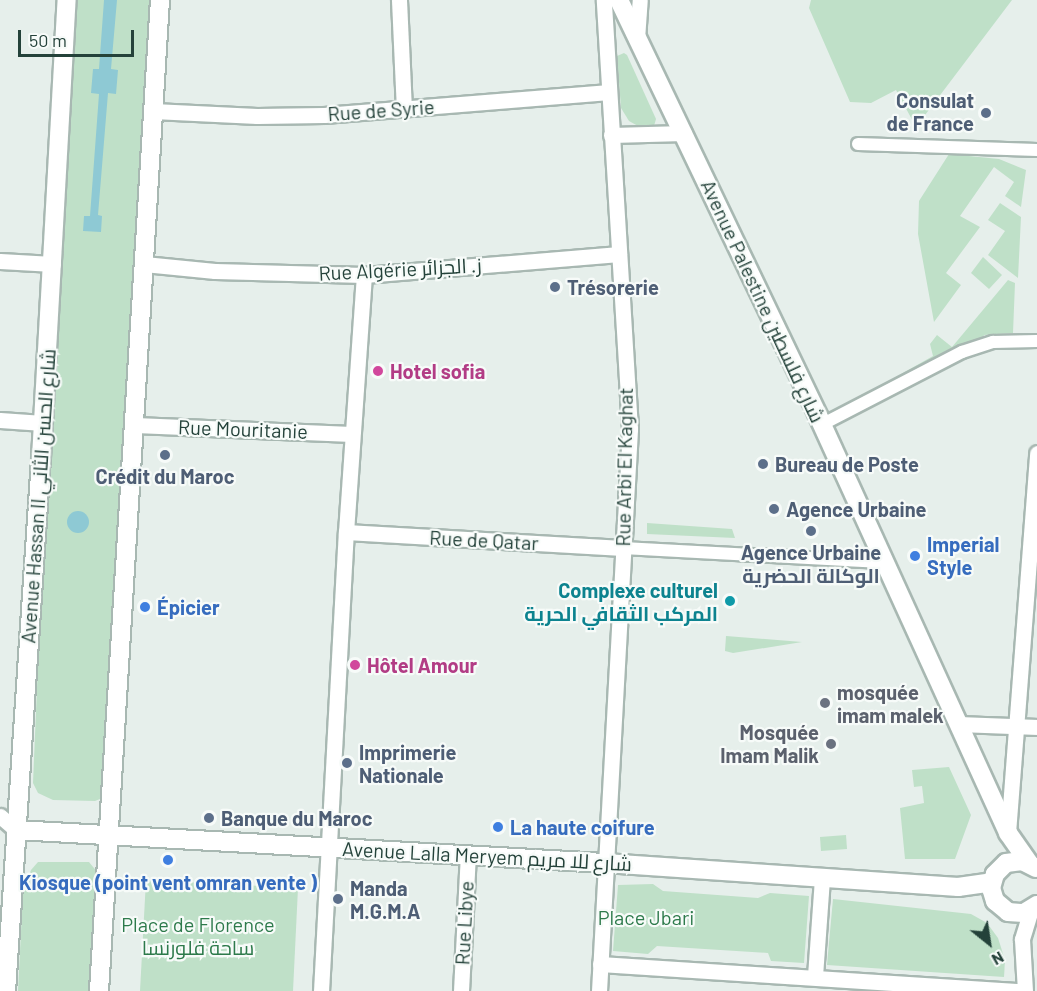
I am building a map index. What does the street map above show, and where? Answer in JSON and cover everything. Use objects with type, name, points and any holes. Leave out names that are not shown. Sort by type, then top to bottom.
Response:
[{"type":"street","name":"Avenue Hassan II شارع الحسن الثاني","points":[[6,991],[53,264],[67,0]]},
{"type":"street","points":[[99,991],[160,0]]},
{"type":"street","points":[[399,0],[404,109]]},
{"type":"street","name":"Rue Arbi El Kaghat","points":[[599,991],[630,429],[604,0]]},
{"type":"street","name":"Avenue Palestine شارع فلسطين","points":[[619,0],[821,425],[1008,833],[1035,867]]},
{"type":"street","points":[[637,39],[640,0]]},
{"type":"street","name":"Rue de Syrie","points":[[153,111],[257,116],[404,109],[609,92]]},
{"type":"street","points":[[611,135],[684,134]]},
{"type":"street","points":[[858,144],[1037,150]]},
{"type":"street","name":"Rue Algérie ز. الجزائر","points":[[144,264],[215,271],[364,275],[619,254]]},
{"type":"street","points":[[0,261],[53,264]]},
{"type":"street","points":[[321,991],[346,532],[364,275]]},
{"type":"street","points":[[821,425],[962,352],[993,342],[1037,341]]},
{"type":"street","points":[[0,420],[43,423]]},
{"type":"street","name":"Rue Mouritanie","points":[[135,425],[352,434]]},
{"type":"street","points":[[1022,939],[1001,906],[996,875],[1008,833],[1035,520],[1037,453]]},
{"type":"street","name":"Rue de Qatar","points":[[346,532],[622,548]]},
{"type":"street","points":[[622,548],[883,562]]},
{"type":"street","points":[[959,724],[1037,727]]},
{"type":"street","points":[[0,816],[16,830]]},
{"type":"street","name":"Avenue Lalla Meryem شارع للا مريم","points":[[16,830],[605,863],[957,887],[1001,906]]},
{"type":"street","name":"Rue Libye","points":[[460,991],[468,855]]},
{"type":"street","name":"Avenue Lalla Meryem شارع للا مريم","points":[[957,887],[996,875],[1014,861],[1035,867]]},
{"type":"street","points":[[815,976],[822,878]]},
{"type":"street","points":[[1001,906],[1024,913],[1034,908]]},
{"type":"street","points":[[600,964],[1023,991],[1022,939],[1034,908]]},
{"type":"green space","points":[[69,0],[156,0],[105,797],[95,801],[53,800],[38,793],[33,783],[60,139]]},
{"type":"green space","points":[[811,0],[1012,0],[916,127],[896,90],[871,103],[850,102],[809,8]]},
{"type":"green space","points":[[624,53],[627,55],[656,119],[654,126],[638,126],[629,121],[621,108],[617,56]]},
{"type":"green space","points":[[949,154],[999,159],[1026,170],[1021,207],[1005,196],[1014,182],[994,167],[960,216],[980,227],[946,273],[961,285],[934,322],[918,234],[919,201]]},
{"type":"green space","points":[[1000,203],[1021,217],[1018,278],[988,255],[1005,231],[988,220]]},
{"type":"green space","points":[[983,257],[1002,275],[989,289],[971,273]]},
{"type":"green space","points":[[1008,280],[1015,283],[1013,333],[984,335],[980,346],[832,413],[933,356],[930,344],[937,335],[952,347]]},
{"type":"green space","points":[[647,523],[732,529],[735,538],[647,534]]},
{"type":"green space","points":[[726,636],[802,642],[733,653],[725,651]]},
{"type":"green space","points":[[949,767],[971,815],[955,859],[905,859],[900,808],[924,803],[922,786],[914,787],[912,770]]},
{"type":"green space","points":[[846,835],[847,849],[821,851],[820,837]]},
{"type":"green space","points":[[38,862],[89,862],[98,873],[97,991],[18,991],[23,891],[31,870]]},
{"type":"green space","name":"Place de Florence ساحة فلورنسا","points":[[146,880],[298,888],[293,991],[140,991]]},
{"type":"green space","name":"Place Jbari","points":[[653,884],[663,891],[758,898],[770,893],[809,896],[804,963],[771,961],[768,953],[657,946],[648,954],[613,951],[618,885]]},
{"type":"green space","points":[[833,899],[971,914],[987,923],[998,938],[1005,960],[1004,977],[827,965]]},
{"type":"water","points":[[104,0],[117,0],[111,69],[118,70],[116,94],[108,93],[98,215],[102,216],[101,232],[83,231],[84,216],[90,216],[99,94],[91,93],[93,69],[99,69]]},
{"type":"water","points":[[78,511],[86,514],[89,522],[86,530],[78,533],[70,530],[67,522],[70,514]]},
{"type":"place","name":"Consulat de France","points":[[986,113]]},
{"type":"place","name":"Trésorerie","points":[[555,287]]},
{"type":"place","name":"Hotel sofia","points":[[378,371]]},
{"type":"place","name":"Crédit du Maroc","points":[[165,455]]},
{"type":"place","name":"Bureau de Poste","points":[[763,464]]},
{"type":"place","name":"Agence Urbaine","points":[[774,509]]},
{"type":"place","name":"Agence Urbaine الوكالة الحضرية","points":[[811,531]]},
{"type":"place","name":"Imperial Style","points":[[915,556]]},
{"type":"place","name":"Complexe culturel المركب الثقافي الحرية","points":[[730,601]]},
{"type":"place","name":"Épicier","points":[[145,607]]},
{"type":"place","name":"Hôtel Amour","points":[[355,665]]},
{"type":"place","name":"mosquée imam malek","points":[[825,703]]},
{"type":"place","name":"Mosquée Imam Malik","points":[[831,744]]},
{"type":"place","name":"Imprimerie Nationale","points":[[347,763]]},
{"type":"place","name":"Banque du Maroc","points":[[209,818]]},
{"type":"place","name":"La haute coifure","points":[[498,827]]},
{"type":"place","name":"Kiosque (point vent omran vente )","points":[[168,860]]},
{"type":"place","name":"Manda M.G.M.A","points":[[338,899]]}]
